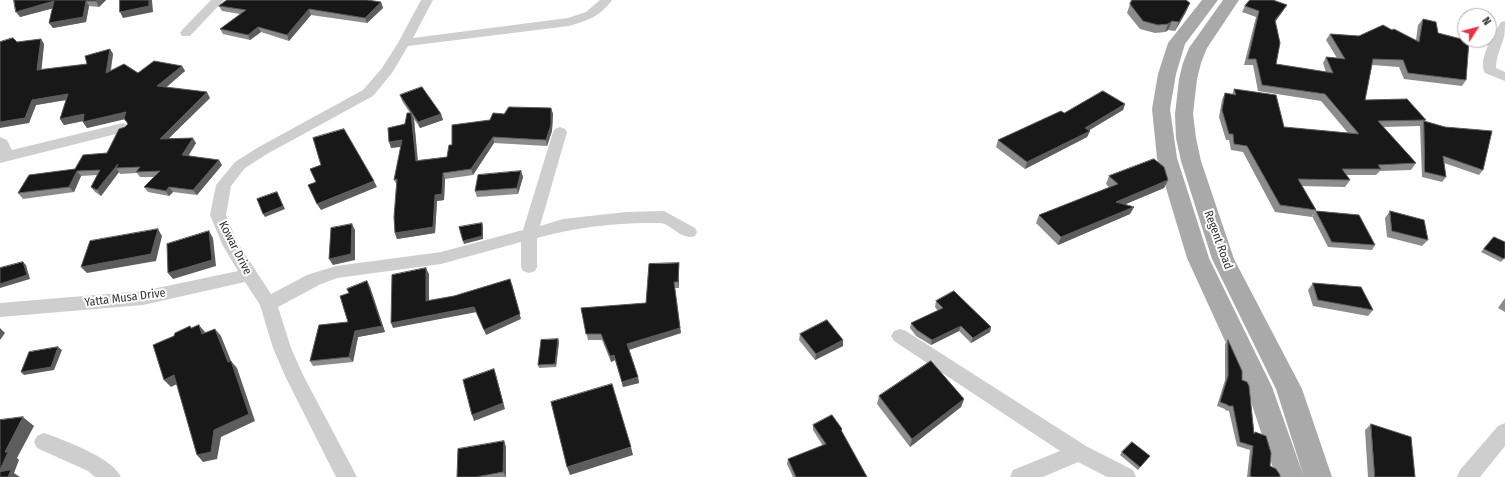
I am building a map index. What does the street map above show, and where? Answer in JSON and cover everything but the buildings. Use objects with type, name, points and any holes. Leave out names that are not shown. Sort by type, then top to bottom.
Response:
[{"type":"main road","name":"Regent Road","points":[[1210,0],[1177,43],[1167,74],[1162,109],[1162,134],[1167,158],[1198,258],[1259,387],[1290,477]]},
{"type":"main road","name":"Regent Road","points":[[1231,0],[1198,48],[1192,63],[1188,79],[1184,114],[1186,138],[1191,161],[1224,259],[1288,389],[1318,477]]},
{"type":"street","points":[[186,33],[218,0]]},
{"type":"street","name":"Kowar Drive","points":[[347,477],[295,378],[282,348],[268,304],[230,244],[218,215],[224,185],[240,165],[262,151],[368,93],[387,70],[404,44],[427,0]]},
{"type":"street","points":[[404,44],[569,22],[587,17],[600,10],[606,0]]},
{"type":"street","points":[[1505,25],[1497,38],[1489,61],[1490,70],[1505,77]]},
{"type":"street","points":[[1,152],[123,128]]},
{"type":"street","points":[[529,266],[529,235],[560,132]]},
{"type":"street","points":[[268,304],[314,280],[336,272],[442,258],[563,225],[626,218],[664,217],[689,232]]},
{"type":"street","name":"Yatta Musa Drive","points":[[0,310],[143,298],[249,275]]},
{"type":"street","points":[[900,336],[1079,452],[1126,477]]},
{"type":"street","points":[[1466,477],[1505,432]]},
{"type":"street","points":[[44,442],[95,465],[112,477]]},
{"type":"street","points":[[1020,477],[1079,452]]}]
